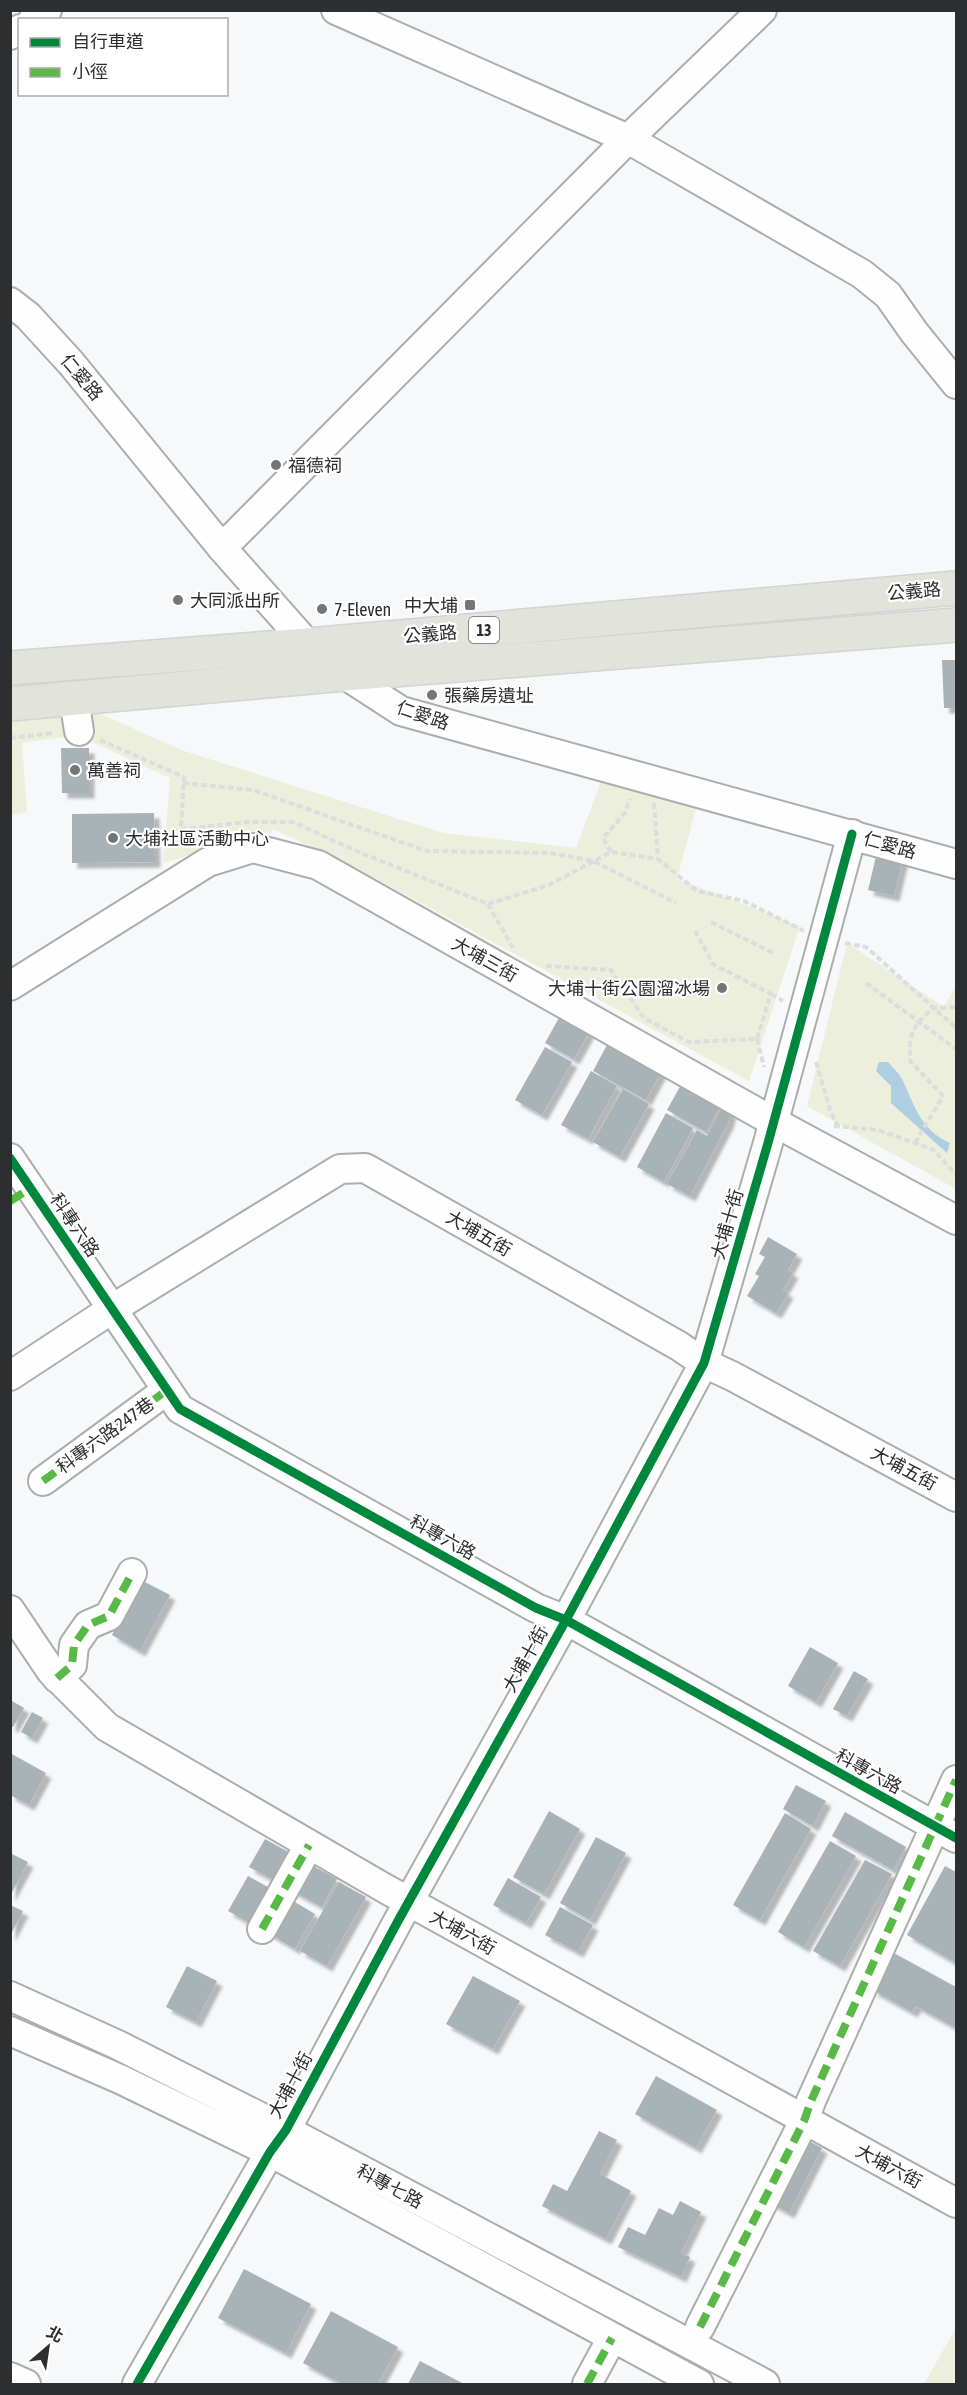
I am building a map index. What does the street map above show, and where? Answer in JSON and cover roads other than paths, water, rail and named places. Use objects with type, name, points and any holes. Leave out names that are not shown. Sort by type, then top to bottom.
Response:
[{"type":"main road","name":"公義路","points":[[10,668],[308,645],[957,588]]},
{"type":"main road","name":"公義路","points":[[10,704],[344,674],[957,625]]},
{"type":"street","points":[[336,10],[628,138],[862,274],[888,295],[914,332],[957,384]]},
{"type":"street","points":[[222,548],[628,138],[762,10]]},
{"type":"street","name":"仁愛路","points":[[10,302],[28,316],[71,363],[222,548],[308,645],[344,674],[401,711],[957,864]]},
{"type":"street","points":[[74,698],[79,731]]},
{"type":"street","name":"大埔十街","points":[[137,2385],[278,2141],[566,1620],[704,1363],[774,1122],[852,834]]},
{"type":"street","name":"大埔三街","points":[[10,986],[208,862],[253,848],[318,865],[774,1122],[957,1220]]},
{"type":"street","name":"科專六路","points":[[10,1158],[20,1194],[112,1310],[180,1409],[526,1602],[566,1620],[946,1832]]},
{"type":"street","name":"大埔五街","points":[[10,1376],[340,1169],[365,1168],[679,1346],[704,1363],[957,1497]]},
{"type":"street","name":"科專六路247巷","points":[[43,1481],[167,1390]]},
{"type":"street","points":[[57,1678],[72,1665],[74,1645],[88,1625],[109,1616],[132,1573]]},
{"type":"street","name":"大埔六街","points":[[10,1610],[51,1671],[107,1727],[309,1845],[804,2121],[957,2203]]},
{"type":"street","points":[[700,2327],[946,1832],[957,1780]]},
{"type":"street","points":[[262,1929],[309,1845]]},
{"type":"street","name":"科專七路","points":[[10,1996],[118,2045],[612,2338],[699,2385]]},
{"type":"street","name":"科專七路","points":[[10,2031],[122,2080],[278,2141],[765,2385]]},
{"type":"street","points":[[587,2385],[612,2338]]},
{"type":"street","points":[[10,2377],[26,2385]]},
{"type":"water","points":[[879,1062],[888,1062],[900,1076],[920,1117],[940,1138],[950,1143],[947,1153],[891,1103],[891,1086],[876,1071]]},
{"type":"place","name":"福德祠","points":[[276,465]]},
{"type":"place","name":"大同派出所","points":[[178,600]]},
{"type":"place","name":"中大埔","points":[[470,605]]},
{"type":"place","name":"7-Eleven","points":[[322,609]]},
{"type":"place","name":"張藥房遺址","points":[[432,695]]},
{"type":"place","name":"萬善祠","points":[[75,770]]},
{"type":"place","name":"大埔社區活動中心","points":[[113,838]]},
{"type":"place","name":"大埔十街公園溜冰場","points":[[722,988]]}]
